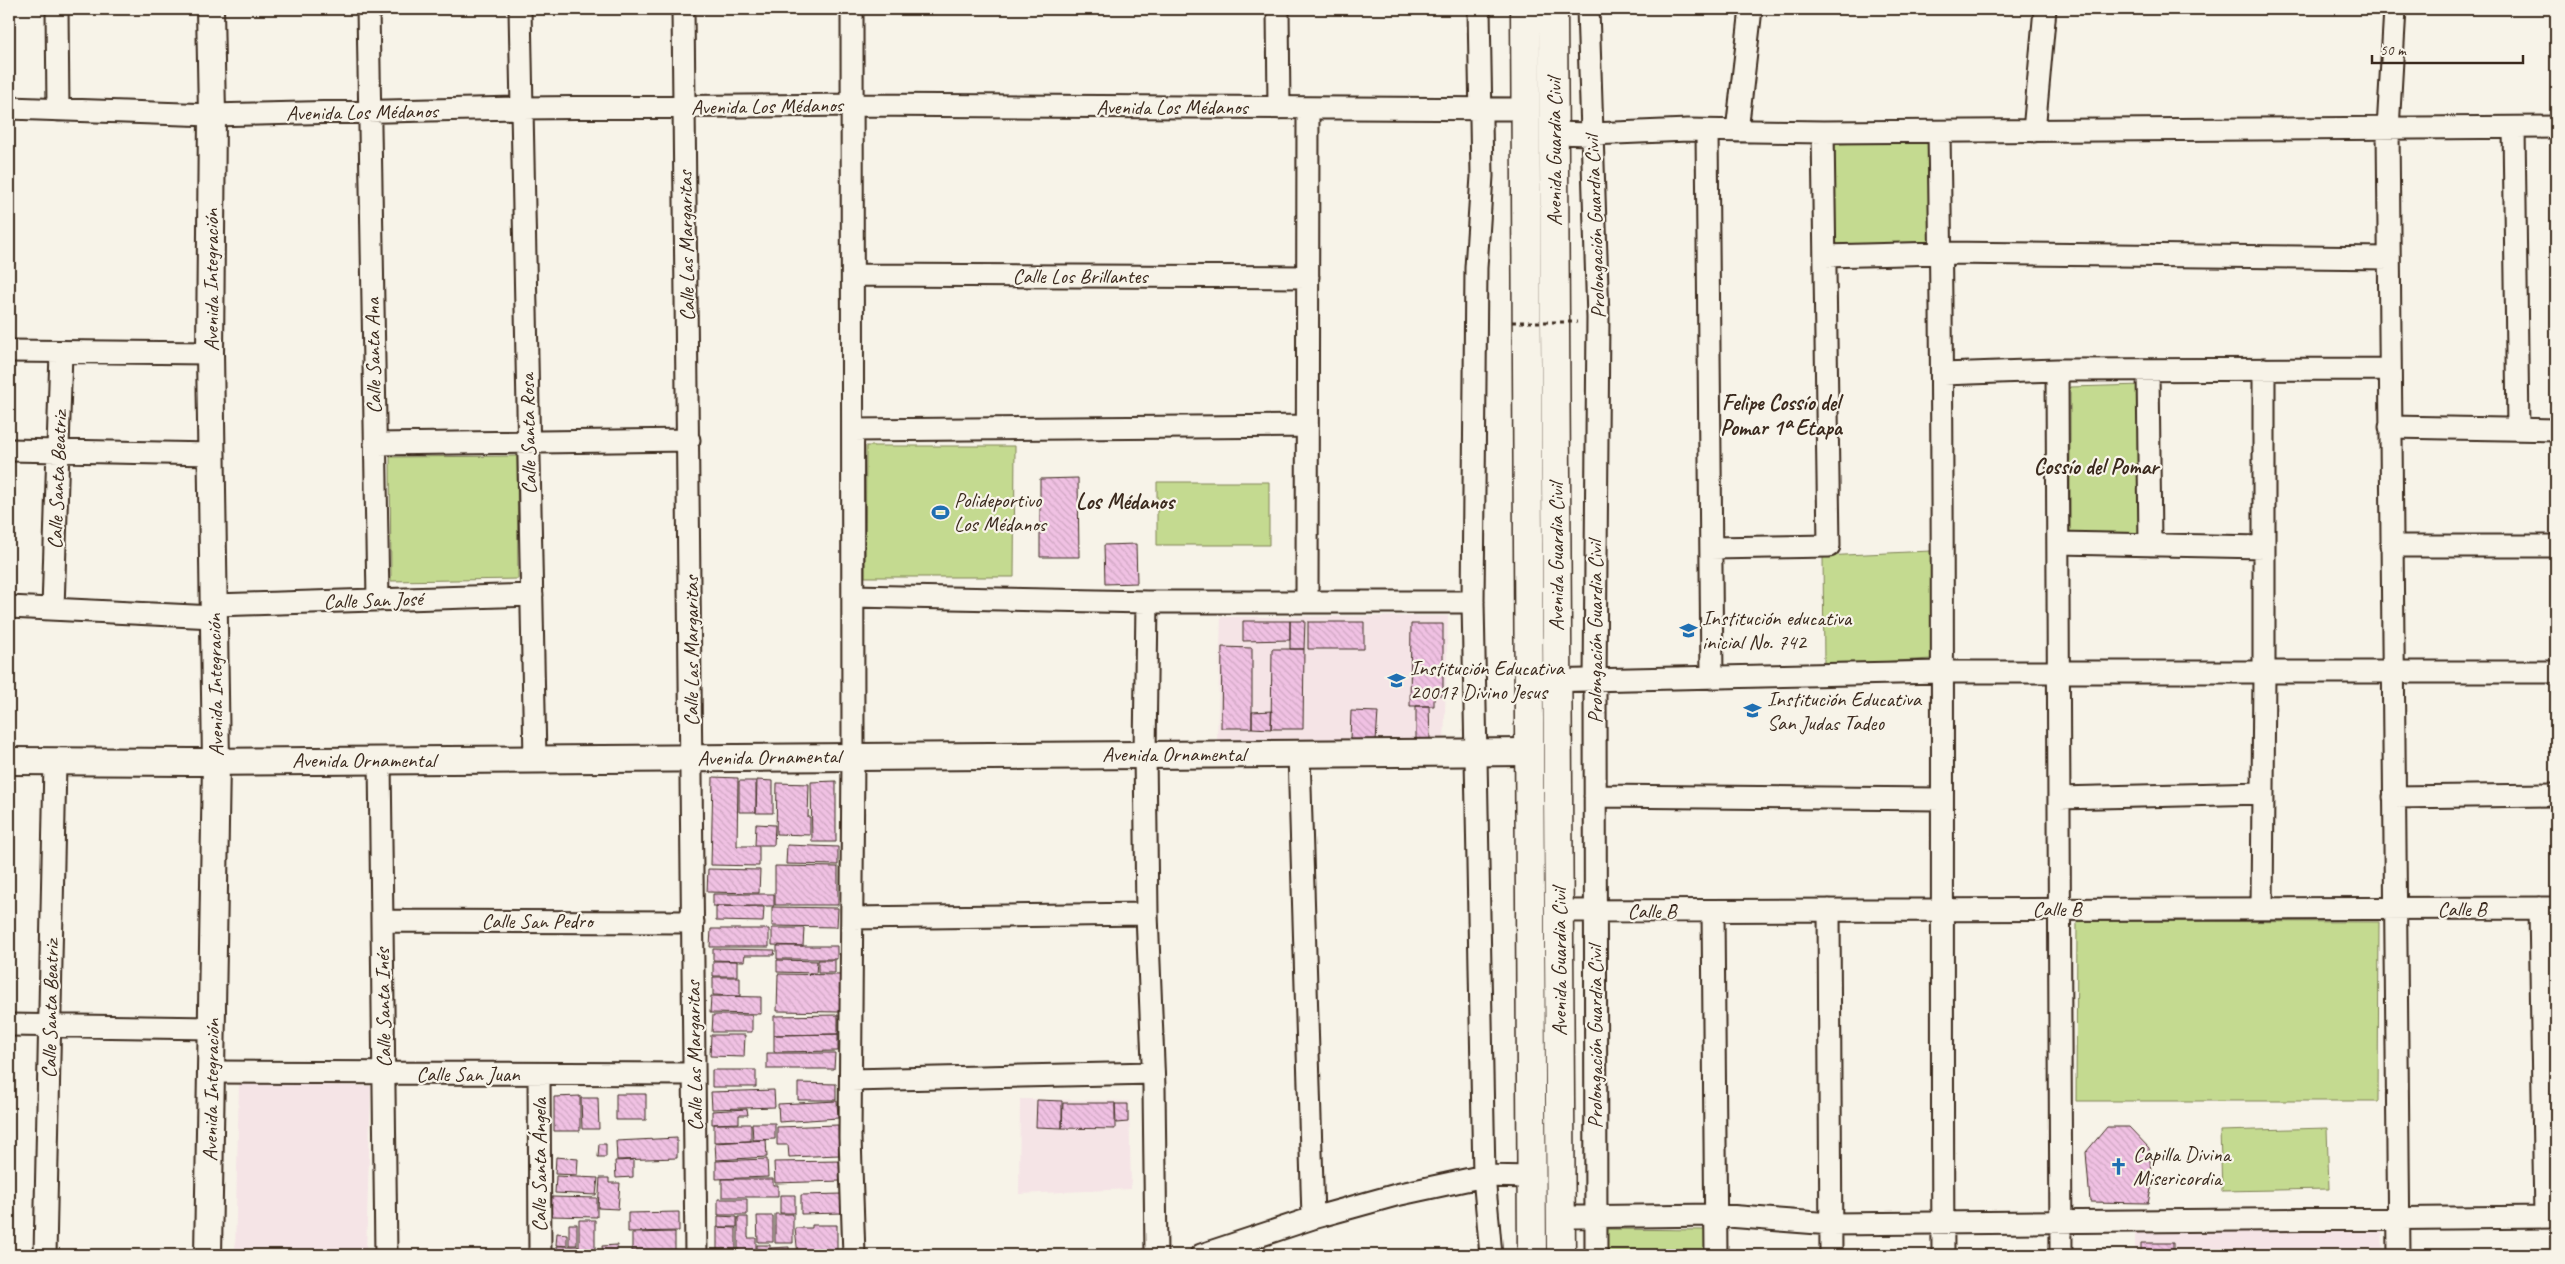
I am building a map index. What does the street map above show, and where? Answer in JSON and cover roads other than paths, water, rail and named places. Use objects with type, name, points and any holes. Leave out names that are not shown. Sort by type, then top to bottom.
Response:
[{"type":"highway","name":"Avenida Guardia Civil","points":[[1525,9],[1532,1255]]},
{"type":"highway","name":"Avenida Guardia Civil","points":[[1552,9],[1561,1255]]},
{"type":"street","points":[[57,9],[58,110]]},
{"type":"street","name":"Avenida Integración","points":[[208,1255],[216,762],[210,353],[212,115],[210,9]]},
{"type":"street","name":"Calle Santa Ana","points":[[368,9],[378,600]]},
{"type":"street","name":"Calle Santa Rosa","points":[[520,9],[535,759]]},
{"type":"street","name":"Calle Las Margaritas","points":[[683,9],[689,440],[696,1255]]},
{"type":"street","points":[[852,9],[854,756],[850,1138],[854,1255]]},
{"type":"street","points":[[1278,9],[1279,108]]},
{"type":"street","points":[[1480,9],[1482,176],[1476,268],[1473,602],[1474,753],[1484,1176],[1491,1255]]},
{"type":"street","name":"Prolongación Guardia Civil","points":[[1588,9],[1598,318],[1595,681],[1596,1255]]},
{"type":"street","points":[[1737,131],[1751,9]]},
{"type":"street","points":[[2034,131],[2046,9]]},
{"type":"street","points":[[2395,9],[2388,129],[2399,1255]]},
{"type":"street","name":"Avenida Los Médanos","points":[[9,108],[212,115],[521,108],[853,105],[1526,109]]},
{"type":"street","points":[[1307,602],[1308,108]]},
{"type":"street","points":[[2514,128],[2518,429]]},
{"type":"street","points":[[1553,133],[2556,128]]},
{"type":"street","points":[[1707,131],[1712,678]]},
{"type":"street","points":[[1711,548],[1829,546],[1823,132]]},
{"type":"street","points":[[1939,132],[1943,374],[1941,672],[1943,1255]]},
{"type":"street","points":[[1824,256],[1941,254],[2389,258]]},
{"type":"street","name":"Calle Los Brillantes","points":[[853,275],[1308,277]]},
{"type":"street","points":[[9,351],[210,353]]},
{"type":"street","name":"Calle Santa Beatriz","points":[[53,609],[61,352]]},
{"type":"street","points":[[2262,909],[2264,369]]},
{"type":"street","points":[[1943,374],[2057,370],[2390,369]]},
{"type":"street","points":[[2057,370],[2061,1255]]},
{"type":"street","points":[[2148,370],[2150,545]]},
{"type":"street","points":[[853,430],[1307,426]]},
{"type":"street","points":[[2390,427],[2556,430]]},
{"type":"street","points":[[375,444],[689,440]]},
{"type":"street","points":[[9,450],[212,454]]},
{"type":"street","points":[[2058,543],[2264,547]]},
{"type":"street","points":[[2391,546],[2556,546]]},
{"type":"street","name":"Calle San José","points":[[9,607],[214,611],[378,600],[532,595]]},
{"type":"street","points":[[853,596],[1146,602],[1473,602]]},
{"type":"street","points":[[1146,602],[1147,914],[1153,1073],[1156,1255]]},
{"type":"street","points":[[1529,681],[1941,672],[2556,672]]},
{"type":"street","name":"Avenida Ornamental","points":[[9,761],[55,763],[1145,753],[1529,752]]},
{"type":"street","points":[[1299,754],[1313,1218]]},
{"type":"street","name":"Calle Santa Inés","points":[[380,760],[386,1255]]},
{"type":"street","name":"Calle Santa Beatriz","points":[[44,1255],[55,763]]},
{"type":"street","points":[[2059,798],[2263,793]]},
{"type":"street","points":[[2394,797],[2556,795]]},
{"type":"street","points":[[1595,796],[1941,799]]},
{"type":"street","name":"Calle B","points":[[1558,911],[1941,908],[2548,908]]},
{"type":"street","points":[[1560,1217],[1715,1215],[1831,1224],[2551,1217],[2548,908]]},
{"type":"street","points":[[1829,910],[1831,1255]]},
{"type":"street","points":[[1712,911],[1716,1255]]},
{"type":"street","points":[[852,918],[1147,914]]},
{"type":"street","name":"Calle San Pedro","points":[[382,921],[693,922]]},
{"type":"street","points":[[9,1025],[212,1028]]},
{"type":"street","name":"Calle San Juan","points":[[211,1072],[694,1074]]},
{"type":"street","points":[[850,1080],[1153,1073]]},
{"type":"street","name":"Calle Santa Ángela","points":[[539,1074],[540,1255]]},
{"type":"street","points":[[1200,1255],[1313,1218],[1396,1195],[1484,1176],[1531,1176]]},
{"type":"place","name":"Polideportivo Los Médanos","points":[[940,512]]},
{"type":"place","name":"Institución educativa inicial No. 742","points":[[1688,630]]},
{"type":"place","name":"Institución Educativa 20017 Divino Jesus","points":[[1396,680]]},
{"type":"place","name":"Institución Educativa San Judas Tadeo","points":[[1753,711]]},
{"type":"place","name":"Capilla Divina Misericordia","points":[[2119,1166]]},
{"type":"district","name":"Felipe Cossío del Pomar 1ª Etapa","points":[[1781,415]]},
{"type":"district","name":"Cossío del Pomar","points":[[2096,466]]},
{"type":"district","name":"Los Médanos","points":[[1125,501]]}]
